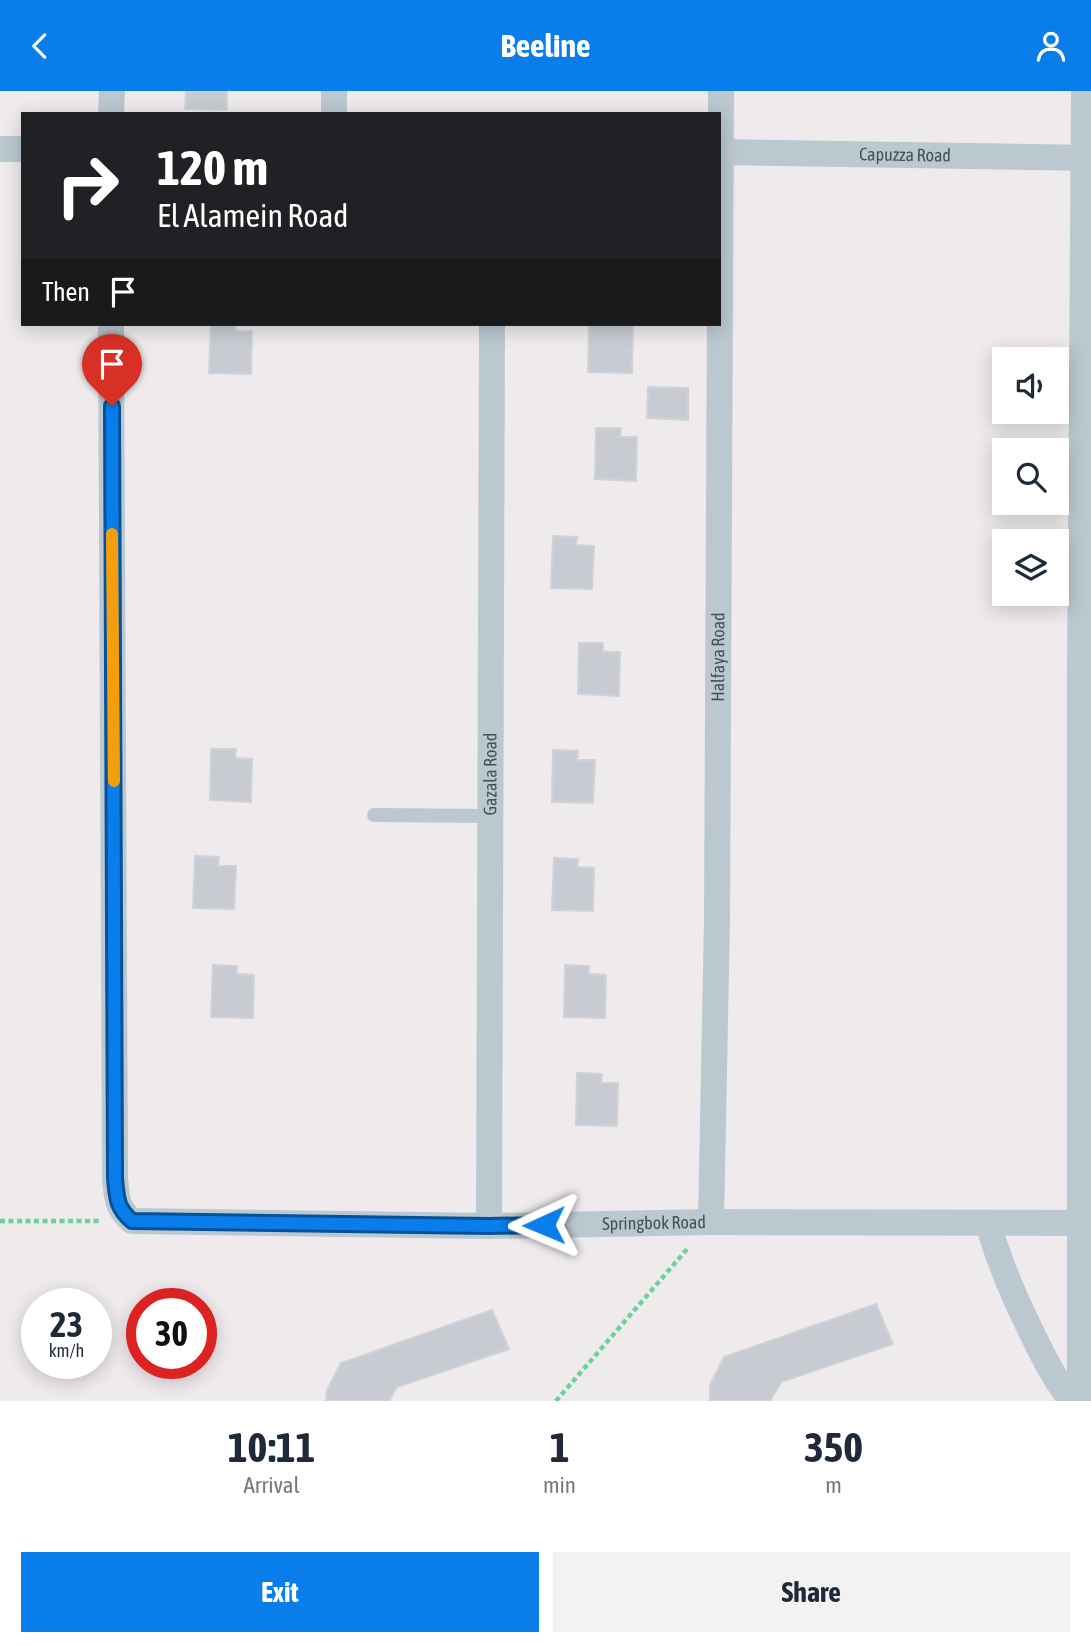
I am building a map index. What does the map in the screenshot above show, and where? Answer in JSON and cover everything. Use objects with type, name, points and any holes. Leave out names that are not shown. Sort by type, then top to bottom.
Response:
[{"type":"street","points":[[111,112],[112,91]]},
{"type":"street","points":[[334,91],[334,112]]},
{"type":"street","name":"Halfaya Road","points":[[721,91],[721,112]]},
{"type":"street","points":[[1080,1401],[1085,1223],[1080,673],[1088,158],[1084,91]]},
{"type":"street","points":[[0,149],[21,149]]},
{"type":"street","name":"Capuzza Road","points":[[721,152],[1088,158]]},
{"type":"street","points":[[111,326],[115,1178],[121,1212],[132,1221]]},
{"type":"street","name":"Gazala Road","points":[[489,1226],[492,326]]},
{"type":"street","name":"Halfaya Road","points":[[710,1222],[717,906],[719,326]]},
{"type":"street","name":"Springbok Road","points":[[132,1221],[489,1226],[710,1222],[1085,1223]]},
{"type":"street","points":[[988,1223],[1006,1279],[1043,1357],[1072,1401]]},
{"type":"lane","points":[[374,815],[490,816]]},
{"type":"path","points":[[0,1221],[132,1221]]},
{"type":"path","points":[[556,1401],[710,1222]]},
{"type":"building","points":[[186,91],[227,91],[227,110],[185,109]]},
{"type":"building","points":[[211,326],[235,326],[235,331],[252,331],[251,374],[209,373]]},
{"type":"building","points":[[589,326],[633,326],[632,373],[588,372]]},
{"type":"building","points":[[648,387],[688,388],[688,420],[647,418]]},
{"type":"building","points":[[596,428],[621,428],[620,437],[637,437],[636,481],[595,479]]},
{"type":"building","points":[[553,536],[577,537],[576,545],[594,546],[592,589],[551,588]]},
{"type":"building","points":[[579,643],[603,643],[603,652],[620,652],[619,696],[578,694]]},
{"type":"building","points":[[211,749],[236,749],[235,758],[252,759],[251,802],[210,800]]},
{"type":"building","points":[[553,750],[578,751],[577,760],[595,760],[593,803],[552,802]]},
{"type":"building","points":[[195,856],[219,857],[218,866],[236,866],[234,909],[193,908]]},
{"type":"building","points":[[554,858],[578,859],[577,867],[594,868],[593,911],[552,910]]},
{"type":"building","points":[[213,965],[237,966],[237,974],[254,975],[253,1018],[211,1017]]},
{"type":"building","points":[[565,965],[589,966],[589,974],[606,975],[605,1018],[564,1017]]},
{"type":"building","points":[[577,1073],[602,1074],[601,1083],[618,1083],[617,1126],[576,1125]]},
{"type":"building","points":[[876,1304],[893,1344],[781,1382],[770,1401],[710,1401],[710,1385],[724,1357]]},
{"type":"building","points":[[492,1310],[509,1349],[397,1387],[389,1401],[326,1401],[327,1390],[341,1363]]},
{"type":"slow traffic","points":[[112,534],[114,781]]},
{"type":"route","points":[[112,406],[115,1178],[121,1212],[132,1221],[544,1225]]}]
